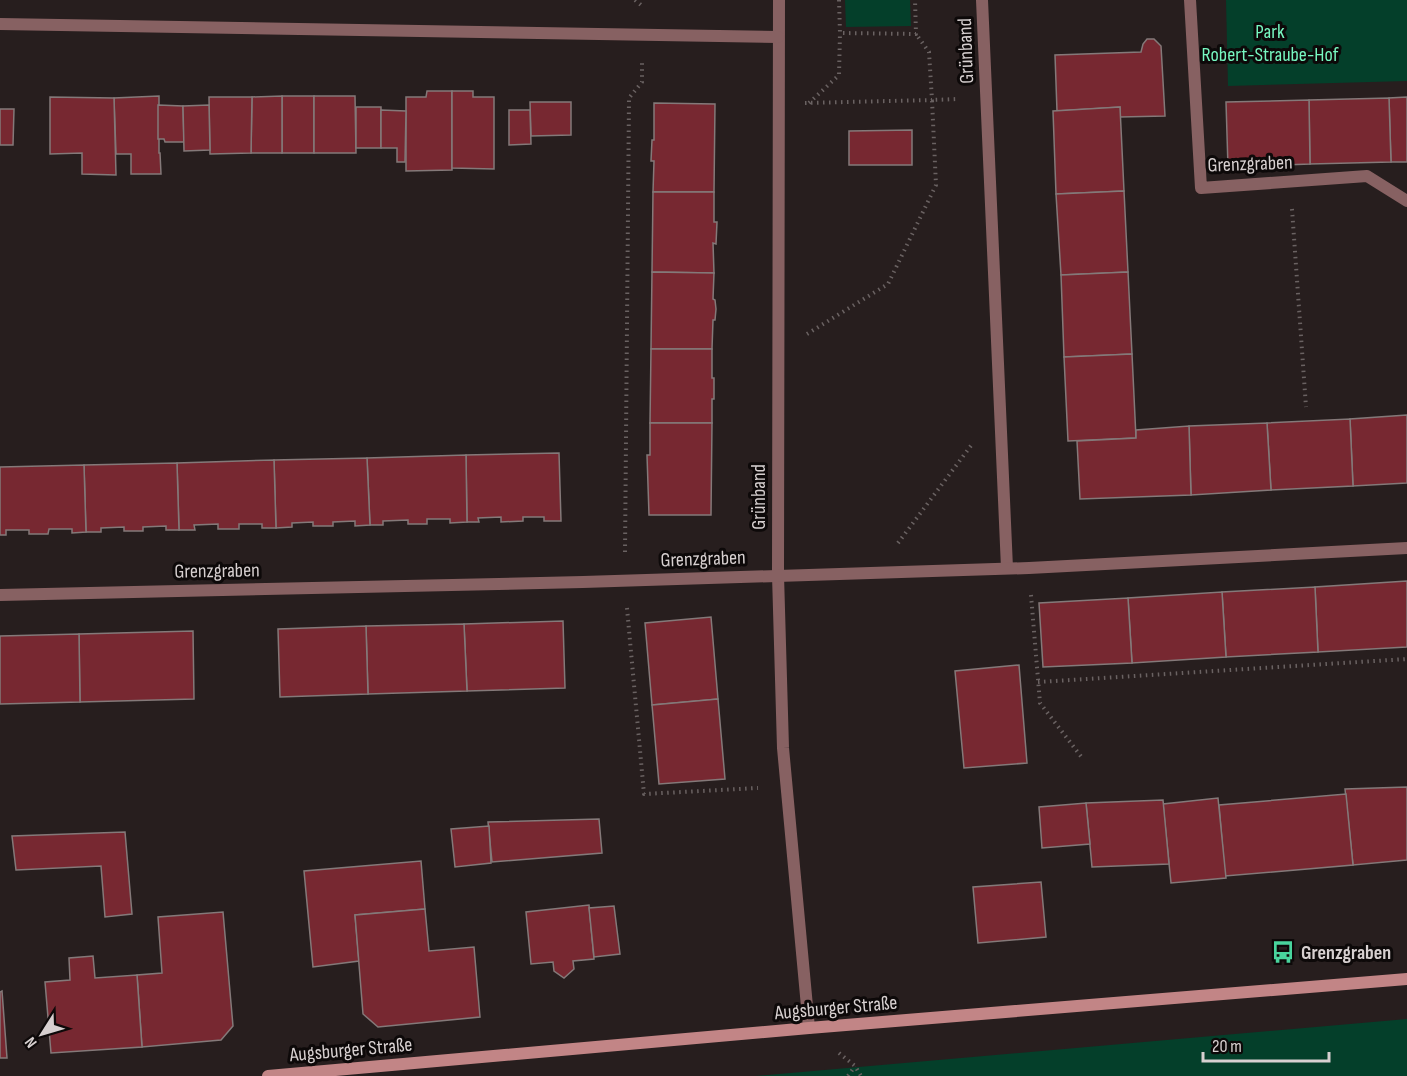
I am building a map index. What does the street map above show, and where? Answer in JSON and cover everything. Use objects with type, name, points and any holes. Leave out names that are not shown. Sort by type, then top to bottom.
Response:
[{"type":"street","name":"Grünband","points":[[779,0],[778,575],[786,786],[809,1028]]},
{"type":"street","name":"Grünband","points":[[982,0],[1007,568]]},
{"type":"street","name":"Grenzgraben","points":[[1190,0],[1201,188],[1367,176],[1407,201]]},
{"type":"street","points":[[0,24],[778,37]]},
{"type":"street","name":"Grenzgraben","points":[[0,595],[572,582],[1029,568],[1407,548]]},
{"type":"street","name":"Augsburger Straße","points":[[268,1076],[809,1028],[1407,979]]},
{"type":"path","points":[[809,103],[839,75],[839,0]]},
{"type":"path","points":[[778,352],[888,284],[936,185],[929,52],[916,34],[915,0]]},
{"type":"path","points":[[840,33],[916,34]]},
{"type":"path","points":[[626,534],[629,98],[642,82],[642,34]]},
{"type":"path","points":[[779,103],[932,100]]},
{"type":"path","points":[[1290,182],[1306,407]]},
{"type":"path","points":[[876,572],[1001,406]]},
{"type":"path","points":[[1029,568],[1040,703],[1083,759]]},
{"type":"path","points":[[627,610],[644,794],[786,786]]},
{"type":"path","points":[[1038,682],[1407,659]]},
{"type":"path","points":[[848,1076],[855,1066],[861,1076]]},
{"type":"green space","points":[[845,0],[910,0],[911,26],[846,27]]},
{"type":"green space","name":"Park Robert-Straube-Hof","points":[[1226,0],[1407,0],[1407,81],[1228,86]]},
{"type":"green space","points":[[1407,1019],[1407,1076],[755,1076]]},
{"type":"building","points":[[1147,39],[1154,39],[1161,46],[1165,116],[1120,117],[1120,107],[1057,111],[1055,55],[1141,52]]},
{"type":"building","points":[[427,91],[452,91],[452,170],[406,171],[406,97],[426,97]]},
{"type":"building","points":[[452,91],[473,91],[473,97],[494,97],[494,169],[452,168]]},
{"type":"building","points":[[159,96],[161,174],[131,174],[131,154],[116,154],[114,98]]},
{"type":"building","points":[[282,96],[314,96],[314,153],[282,153]]},
{"type":"building","points":[[282,96],[282,153],[251,153],[252,97]]},
{"type":"building","points":[[314,96],[355,96],[356,153],[314,153]]},
{"type":"building","points":[[50,97],[114,98],[116,175],[82,174],[82,153],[50,154]]},
{"type":"building","points":[[209,97],[252,97],[251,153],[210,154]]},
{"type":"building","points":[[1407,97],[1407,162],[1391,162],[1389,98]]},
{"type":"building","points":[[1389,98],[1391,162],[1310,164],[1309,100]]},
{"type":"building","points":[[1309,100],[1310,164],[1228,167],[1226,102]]},
{"type":"building","points":[[530,102],[571,102],[571,135],[531,136]]},
{"type":"building","points":[[654,103],[715,104],[714,192],[653,192],[654,161],[651,161],[652,140],[654,140]]},
{"type":"building","points":[[158,105],[183,106],[184,142],[165,142],[164,139],[158,139]]},
{"type":"building","points":[[209,105],[210,150],[184,151],[183,106]]},
{"type":"building","points":[[356,107],[381,107],[381,148],[356,148]]},
{"type":"building","points":[[1120,107],[1124,191],[1056,194],[1053,111]]},
{"type":"building","points":[[0,109],[14,109],[13,145],[0,145]]},
{"type":"building","points":[[381,110],[406,111],[405,162],[397,162],[397,148],[381,148]]},
{"type":"building","points":[[509,110],[530,110],[531,144],[509,145]]},
{"type":"building","points":[[912,130],[912,165],[849,165],[849,131]]},
{"type":"building","points":[[1124,191],[1128,272],[1061,275],[1056,194]]},
{"type":"building","points":[[653,192],[714,192],[714,222],[717,222],[716,244],[713,243],[714,273],[652,272]]},
{"type":"building","points":[[652,272],[714,273],[713,299],[716,309],[715,320],[713,320],[712,349],[651,349]]},
{"type":"building","points":[[1128,272],[1132,354],[1064,357],[1061,275]]},
{"type":"building","points":[[651,349],[712,349],[714,399],[712,399],[712,423],[650,423]]},
{"type":"building","points":[[1132,354],[1136,438],[1068,441],[1064,357]]},
{"type":"building","points":[[1407,415],[1407,483],[1353,486],[1350,419]]},
{"type":"building","points":[[1350,419],[1353,486],[1271,490],[1267,423]]},
{"type":"building","points":[[650,423],[712,423],[711,515],[649,515],[647,455],[650,455]]},
{"type":"building","points":[[1267,423],[1271,490],[1191,495],[1189,426]]},
{"type":"building","points":[[1189,426],[1191,495],[1080,499],[1077,441],[1136,438],[1136,430]]},
{"type":"building","points":[[559,453],[561,521],[544,521],[544,517],[523,517],[523,521],[501,522],[501,517],[478,518],[479,522],[467,522],[466,455]]},
{"type":"building","points":[[466,455],[467,522],[450,523],[450,519],[427,519],[427,524],[408,524],[408,520],[383,521],[383,525],[370,525],[367,458]]},
{"type":"building","points":[[367,458],[370,525],[355,526],[355,521],[333,522],[333,526],[313,526],[313,522],[292,523],[292,527],[276,528],[274,460]]},
{"type":"building","points":[[274,460],[276,528],[262,528],[262,524],[239,524],[239,529],[218,529],[218,524],[194,525],[195,530],[179,530],[177,463]]},
{"type":"building","points":[[177,463],[179,530],[166,530],[166,526],[143,527],[143,531],[124,531],[124,527],[101,528],[101,532],[86,532],[84,465]]},
{"type":"building","points":[[84,465],[86,532],[72,533],[72,529],[49,529],[48,534],[29,534],[29,530],[6,530],[6,535],[0,535],[0,467]]},
{"type":"building","points":[[1407,581],[1407,647],[1318,652],[1315,587]]},
{"type":"building","points":[[1315,587],[1318,652],[1226,657],[1222,592]]},
{"type":"building","points":[[1222,592],[1226,657],[1132,663],[1128,598]]},
{"type":"building","points":[[1128,598],[1132,663],[1043,667],[1039,603]]},
{"type":"building","points":[[711,617],[718,699],[652,705],[645,623]]},
{"type":"building","points":[[563,621],[565,688],[467,691],[464,624]]},
{"type":"building","points":[[464,624],[467,691],[368,694],[366,626]]},
{"type":"building","points":[[366,626],[368,694],[280,697],[278,629]]},
{"type":"building","points":[[193,631],[194,699],[80,702],[79,634]]},
{"type":"building","points":[[79,634],[80,702],[0,704],[0,636]]},
{"type":"building","points":[[1019,665],[1027,763],[964,768],[955,671]]},
{"type":"building","points":[[718,699],[725,779],[659,784],[652,705]]},
{"type":"building","points":[[1407,787],[1407,860],[1353,865],[1345,789]]},
{"type":"building","points":[[1346,794],[1353,865],[1225,876],[1219,805]]},
{"type":"building","points":[[1218,798],[1226,878],[1171,883],[1163,804]]},
{"type":"building","points":[[1163,800],[1169,864],[1092,867],[1086,803]]},
{"type":"building","points":[[1086,803],[1090,844],[1042,848],[1039,807]]},
{"type":"building","points":[[599,819],[602,853],[492,862],[488,822]]},
{"type":"building","points":[[489,826],[491,863],[455,867],[451,829]]},
{"type":"building","points":[[125,832],[132,914],[105,917],[101,866],[16,870],[12,836]]},
{"type":"building","points":[[421,861],[425,909],[355,915],[359,961],[313,967],[304,871]]},
{"type":"building","points":[[1041,882],[1046,937],[978,943],[973,887]]},
{"type":"building","points":[[589,905],[594,959],[573,961],[574,969],[564,978],[554,971],[553,962],[531,964],[526,912]]},
{"type":"building","points":[[614,906],[620,954],[594,957],[589,908]]},
{"type":"building","points":[[425,909],[429,951],[474,947],[480,1017],[378,1027],[363,1014],[355,915]]},
{"type":"building","points":[[223,912],[233,1026],[221,1040],[142,1047],[137,975],[162,973],[158,917]]},
{"type":"building","points":[[93,956],[95,978],[137,975],[142,1047],[51,1053],[45,982],[70,980],[69,958]]},
{"type":"building","points":[[2,991],[7,1058],[0,1058],[0,992]]},
{"type":"place","name":"Grenzgraben","points":[[1283,952]]}]
